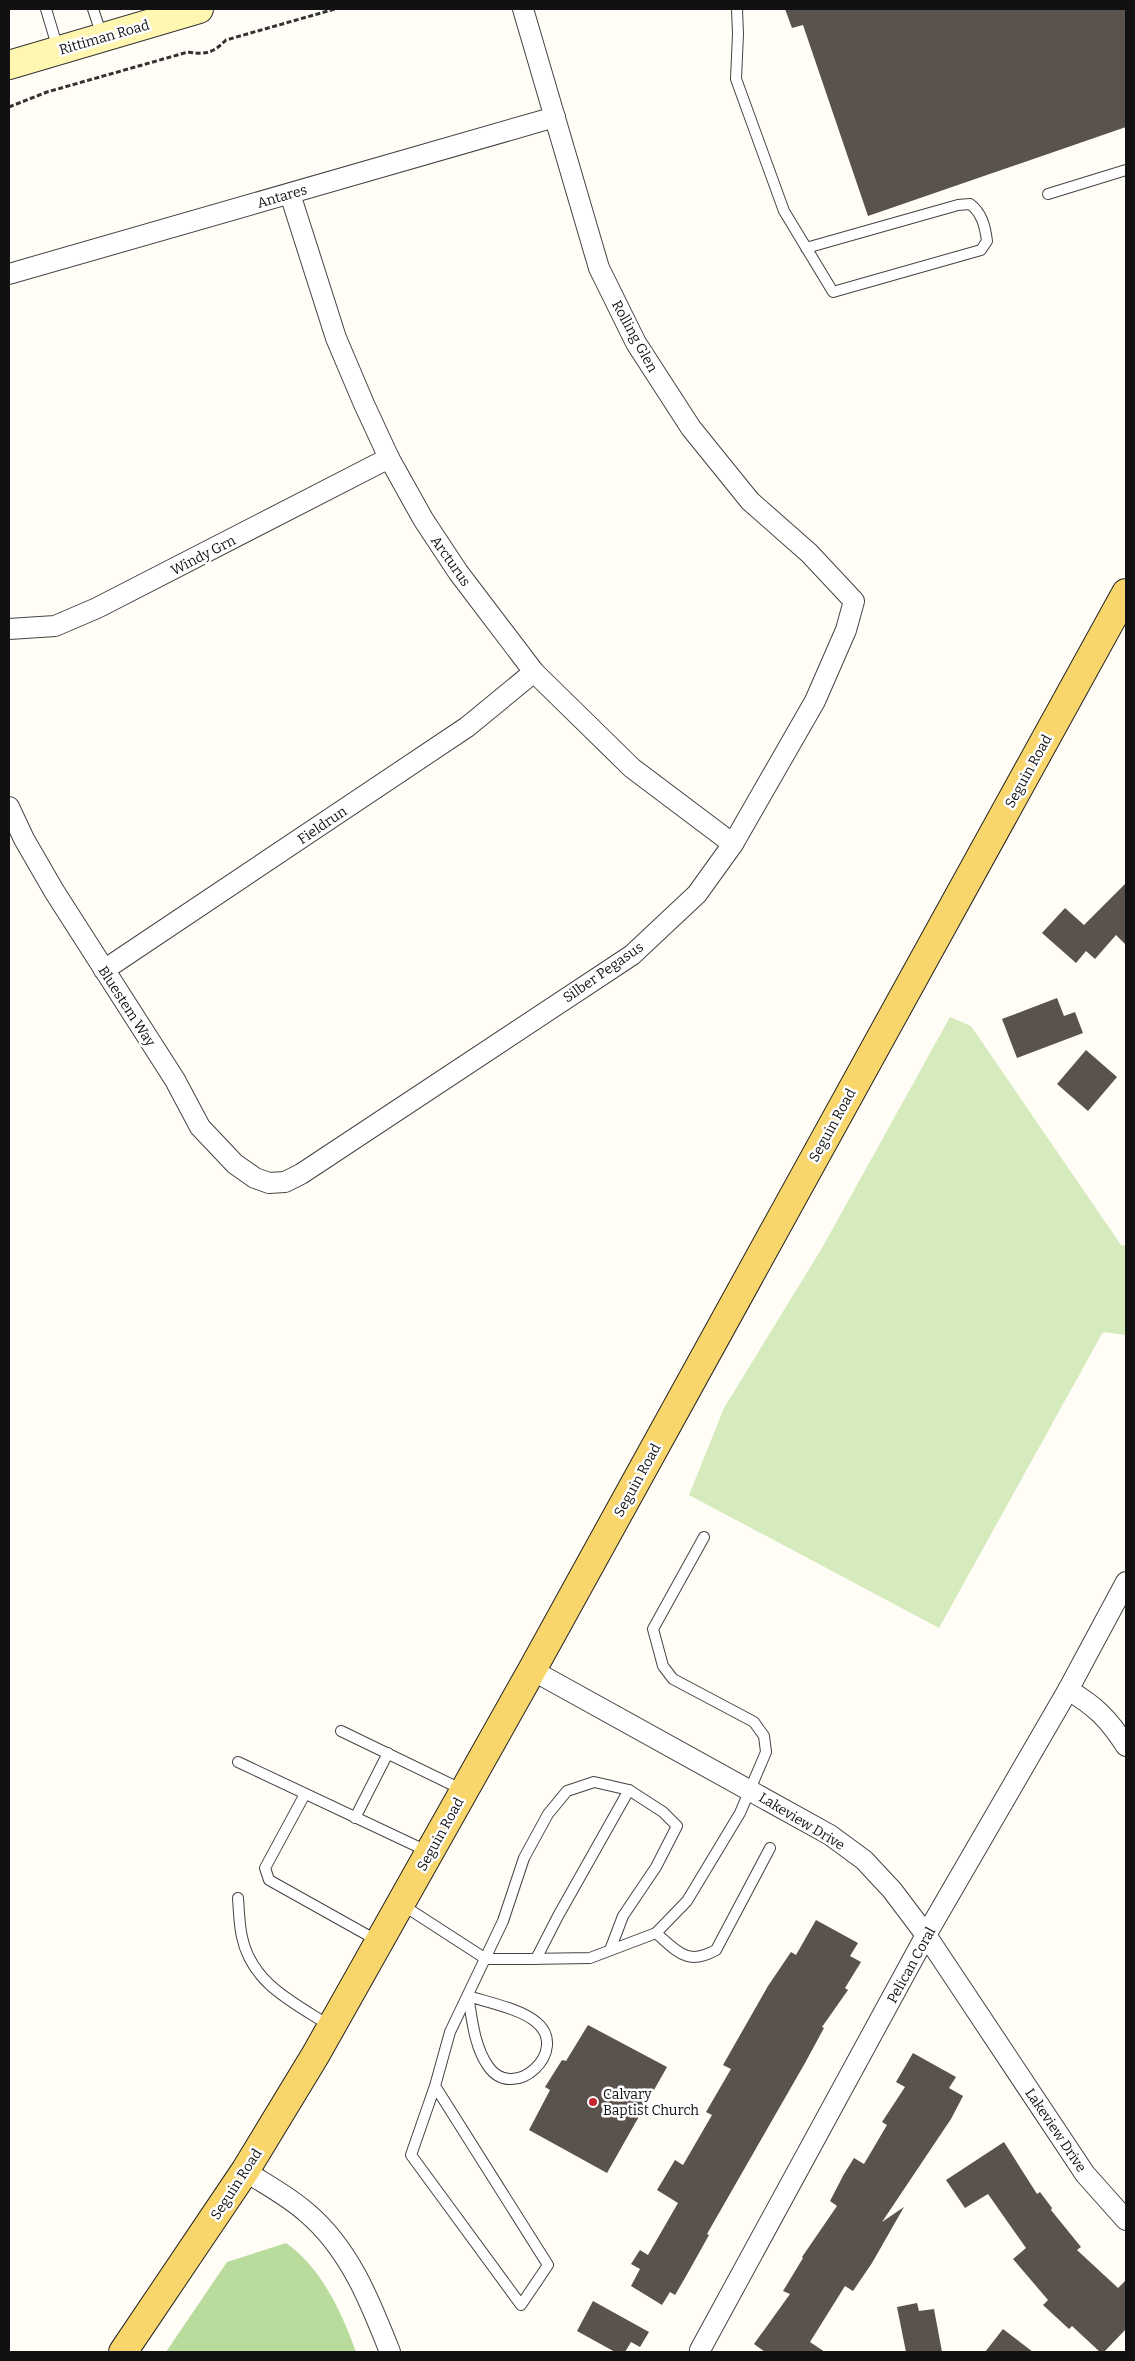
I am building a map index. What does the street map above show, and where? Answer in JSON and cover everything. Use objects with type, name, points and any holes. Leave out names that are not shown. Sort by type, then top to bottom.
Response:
[{"type":"main road","name":"Rittiman Road","points":[[9,65],[102,37],[150,20],[199,9]]},
{"type":"main road","name":"Seguin Road","points":[[123,2352],[245,2170],[331,2027],[532,1670],[1126,593]]},
{"type":"street","name":"Rolling Glen","points":[[523,9],[599,268],[636,343],[691,428],[750,501],[809,553],[854,601]]},
{"type":"street","name":"Antares","points":[[9,274],[555,117]]},
{"type":"street","name":"Arcturus","points":[[290,194],[336,338],[389,458],[423,519],[458,572],[534,672],[632,768],[733,844]]},
{"type":"street","name":"Windy Grn","points":[[9,629],[55,626],[97,608],[389,458]]},
{"type":"street","name":"Silber Pegasus","points":[[269,1183],[285,1182],[301,1174],[632,956],[698,894],[733,844],[815,702],[846,630],[854,601]]},
{"type":"street","name":"Fieldrun","points":[[104,970],[467,727],[534,672]]},
{"type":"street","name":"Bluestem Way","points":[[9,807],[24,839],[54,891],[175,1080],[200,1127],[235,1164],[255,1178],[269,1183]]},
{"type":"street","name":"Pelican Coral","points":[[700,2351],[926,1935],[1068,1690],[1126,1582]]},
{"type":"street","name":"Lakeview Drive","points":[[532,1670],[830,1835],[864,1860],[892,1890],[926,1935],[1086,2174],[1126,2220]]},
{"type":"street","points":[[1068,1690],[1103,1714],[1126,1746]]},
{"type":"street","points":[[245,2170],[306,2212],[335,2242],[369,2297],[390,2352]]},
{"type":"lane","points":[[46,9],[58,50]]},
{"type":"lane","points":[[93,9],[102,37]]},
{"type":"lane","points":[[737,9],[736,79],[784,212],[806,248],[833,292],[981,250],[987,241],[986,227],[978,210],[970,204],[958,204],[806,248]]},
{"type":"lane","points":[[1048,194],[1126,170]]},
{"type":"lane","points":[[400,1904],[486,1959],[536,1959],[590,1958],[656,1933],[687,1901],[718,1852],[750,1791],[766,1752],[764,1736],[754,1722],[673,1679],[662,1666],[653,1629],[704,1537]]},
{"type":"lane","points":[[341,1731],[464,1791]]},
{"type":"lane","points":[[355,1818],[388,1753]]},
{"type":"lane","points":[[238,1762],[430,1852]]},
{"type":"lane","points":[[435,2086],[548,2265],[521,2305],[411,2155],[435,2086],[450,2032],[503,1921],[524,1858],[548,1814],[567,1791],[594,1782],[629,1790],[663,1812],[678,1826],[656,1867],[624,1916],[610,1950]]},
{"type":"lane","points":[[536,1959],[629,1790]]},
{"type":"lane","points":[[305,1794],[265,1868],[270,1880],[379,1942]]},
{"type":"lane","points":[[656,1933],[678,1952],[691,1958],[702,1957],[716,1950],[770,1848]]},
{"type":"lane","points":[[238,1898],[242,1937],[257,1973],[277,1992],[331,2027]]},
{"type":"lane","points":[[468,1996],[527,2017],[538,2023],[546,2042],[545,2053],[534,2072],[516,2078],[506,2078],[498,2075],[488,2067],[474,2030],[468,1996]]},
{"type":"path","points":[[9,107],[47,92],[188,52],[204,55],[215,52],[226,40],[335,9]]},
{"type":"green space","points":[[950,1017],[971,1026],[1121,1245],[1126,1246],[1126,1335],[1103,1332],[939,1628],[689,1495],[724,1408],[822,1248]]},
{"type":"green space","points":[[286,2243],[310,2265],[329,2292],[356,2352],[166,2352],[227,2262]]},
{"type":"building","points":[[785,9],[1126,9],[1126,127],[868,216],[803,25],[792,28]]},
{"type":"building","points":[[1126,883],[1126,945],[1116,935],[1095,959],[1086,951],[1076,963],[1042,933],[1065,908],[1084,925]]},
{"type":"building","points":[[1057,998],[1064,1016],[1075,1012],[1083,1033],[1017,1058],[1002,1019]]},
{"type":"building","points":[[1086,1050],[1117,1077],[1088,1111],[1057,1084]]},
{"type":"building","points":[[816,1920],[858,1943],[850,1956],[861,1962],[845,1988],[848,1990],[822,2027],[824,2028],[805,2063],[707,2234],[709,2235],[685,2278],[675,2295],[670,2292],[662,2305],[631,2286],[640,2269],[631,2264],[640,2250],[648,2255],[678,2203],[657,2190],[675,2160],[683,2165],[712,2115],[706,2112],[731,2069],[723,2065],[768,1986],[791,1952],[796,1955]]},
{"type":"building","points":[[588,2025],[667,2067],[607,2173],[529,2130],[550,2090],[545,2087],[562,2060],[566,2061]]},
{"type":"building","points":[[913,2053],[956,2077],[949,2088],[963,2096],[951,2119],[882,2222],[904,2207],[872,2263],[853,2291],[845,2286],[810,2342],[825,2352],[765,2352],[754,2344],[790,2294],[783,2291],[802,2257],[837,2206],[830,2201],[844,2174],[854,2158],[864,2164],[887,2125],[882,2122],[905,2087],[896,2082]]},
{"type":"building","points":[[1004,2142],[1037,2194],[1040,2192],[1052,2208],[1051,2210],[1081,2247],[1077,2250],[1118,2288],[1126,2280],[1126,2329],[1104,2352],[1100,2352],[1072,2326],[1069,2329],[1043,2305],[1048,2300],[1013,2259],[1026,2248],[988,2194],[965,2208],[946,2180]]},
{"type":"building","points":[[593,2301],[649,2332],[640,2347],[631,2342],[625,2352],[615,2352],[577,2331]]},
{"type":"building","points":[[917,2303],[919,2311],[934,2309],[942,2352],[906,2352],[897,2307]]},
{"type":"building","points":[[1003,2329],[1033,2352],[985,2352]]},
{"type":"place","name":"Calvary Baptist Church","points":[[593,2102]]}]
